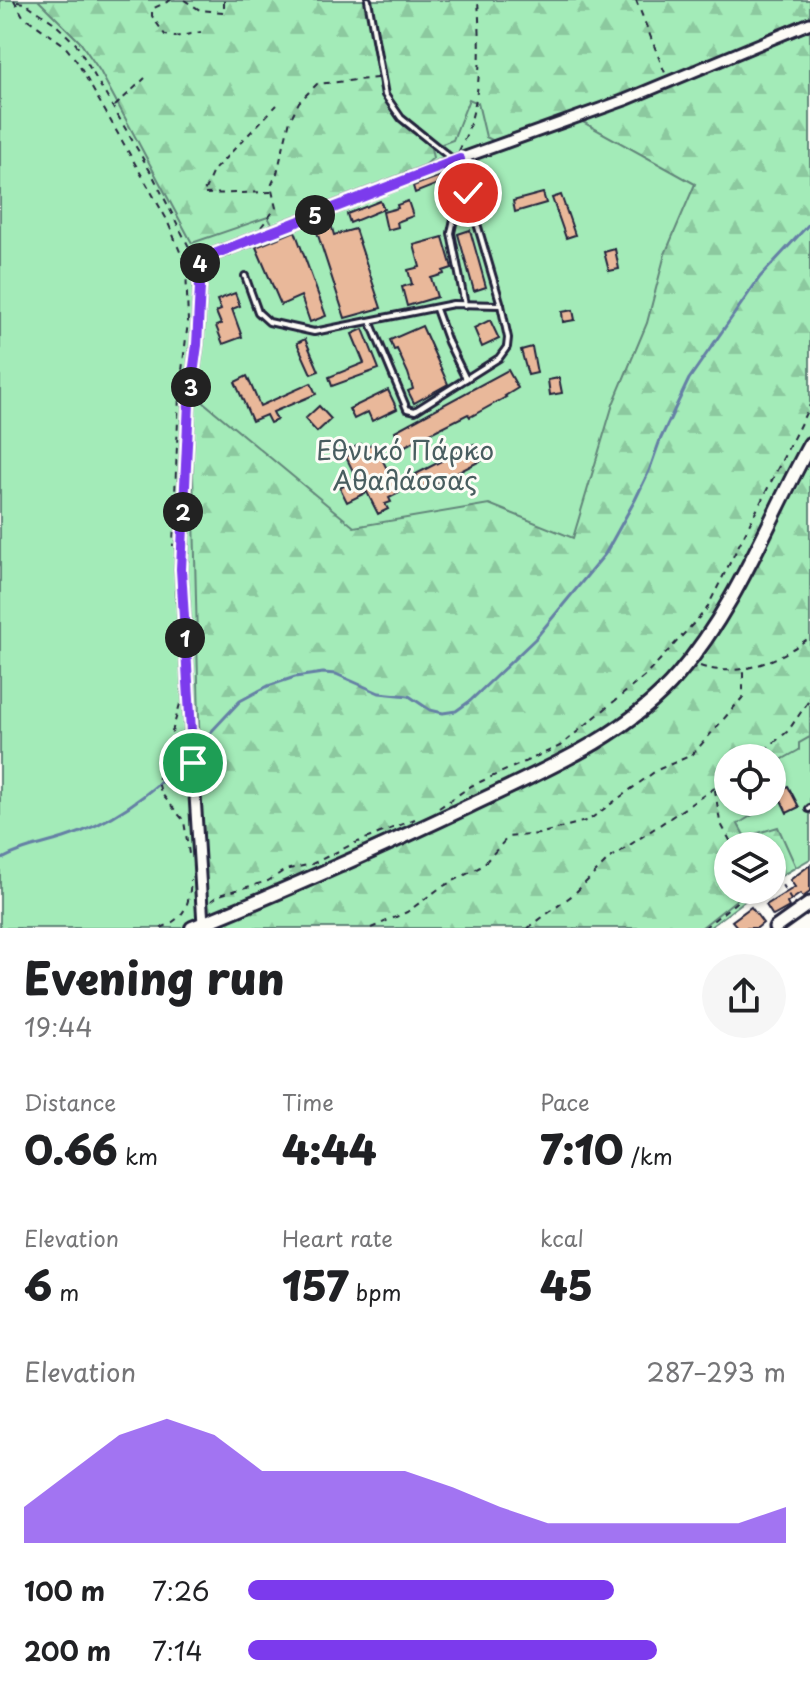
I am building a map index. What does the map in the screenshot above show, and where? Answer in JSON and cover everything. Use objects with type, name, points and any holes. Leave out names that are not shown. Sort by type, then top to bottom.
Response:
[{"type":"main road","points":[[198,926],[352,862],[520,781],[597,741],[643,708],[689,661],[730,603],[810,444]]},
{"type":"street","points":[[198,926],[201,909],[181,569],[189,403],[198,330],[198,266],[204,258],[668,82],[810,23]]},
{"type":"street","points":[[775,928],[810,903]]},
{"type":"lane","points":[[368,0],[385,95],[401,118],[461,159],[501,305],[507,347],[499,358],[415,411],[407,409],[370,321]]},
{"type":"lane","points":[[461,159],[459,195],[451,233],[465,305]]},
{"type":"lane","points":[[459,195],[468,193]]},
{"type":"lane","points":[[245,276],[258,312],[269,322],[314,332],[436,309],[501,305]]},
{"type":"lane","points":[[436,309],[466,379]]},
{"type":"path","points":[[171,0],[152,9],[152,16],[165,35],[175,37],[201,32]]},
{"type":"path","points":[[184,0],[200,10],[224,12],[224,0]]},
{"type":"path","points":[[461,159],[473,113],[481,59],[478,0]]},
{"type":"path","points":[[636,0],[668,82]]},
{"type":"path","points":[[172,551],[179,395],[188,322],[186,266],[166,218],[76,60],[63,44],[23,16],[15,1],[25,1],[76,44],[182,229],[198,266]]},
{"type":"path","points":[[114,107],[145,78]]},
{"type":"path","points":[[252,240],[276,208],[271,186],[290,120],[299,102],[317,84],[383,78]]},
{"type":"path","points":[[272,192],[203,194],[213,171],[277,105]]},
{"type":"path","points":[[435,811],[471,786],[560,746],[645,676],[706,610],[810,405]]},
{"type":"path","points":[[689,661],[707,668],[743,669],[790,652],[810,637]]},
{"type":"path","points":[[371,928],[407,912],[440,888],[482,866],[508,837],[539,834],[589,820],[657,770],[692,755],[743,697],[743,669]]},
{"type":"path","points":[[181,695],[180,712],[158,781],[161,793],[184,821],[189,854]]},
{"type":"path","points":[[772,744],[788,731],[810,699]]},
{"type":"path","points":[[528,928],[574,894],[609,859],[714,790]]},
{"type":"path","points":[[201,909],[219,895],[268,881],[285,870],[312,864],[421,817]]},
{"type":"path","points":[[161,928],[184,915],[190,902],[191,878]]},
{"type":"path","points":[[786,891],[794,904]]},
{"type":"path","points":[[704,928],[731,904]]},
{"type":"green space","name":"Εθνικό Πάρκο Αθαλάσσας","points":[[0,0],[810,0],[810,859],[786,873],[786,832],[714,832],[714,904],[741,904],[709,928],[0,928]]},
{"type":"green space","points":[[38,0],[810,0],[810,18],[650,85],[496,142],[486,137],[478,103],[469,99],[453,140],[431,148],[433,158],[419,171],[273,226],[268,217],[192,243],[100,71],[80,42]]},
{"type":"green space","points":[[810,30],[810,737],[799,743],[799,750],[786,757],[786,744],[714,744],[714,816],[751,816],[738,824],[742,832],[714,832],[714,904],[731,904],[701,928],[204,928],[191,392],[354,527],[489,504],[573,538],[613,404],[647,323],[665,254],[695,184],[579,120]]},
{"type":"green space","points":[[778,827],[780,832],[762,832]]},
{"type":"green space","points":[[786,845],[796,867],[786,873]]},
{"type":"building","points":[[446,174],[448,180],[415,193],[413,186]]},
{"type":"building","points":[[543,193],[546,203],[515,212],[513,201]]},
{"type":"building","points":[[561,195],[575,235],[566,238],[552,198]]},
{"type":"building","points":[[380,201],[384,209],[350,223],[347,214]]},
{"type":"building","points":[[408,201],[413,216],[397,222],[398,227],[387,230],[383,212]]},
{"type":"building","points":[[330,221],[334,235],[355,229],[381,308],[345,318],[315,226]]},
{"type":"building","points":[[470,230],[486,287],[474,291],[458,234]]},
{"type":"building","points":[[295,231],[326,316],[310,322],[301,296],[281,305],[256,247]]},
{"type":"building","points":[[443,237],[452,268],[431,278],[437,297],[407,306],[402,287],[412,284],[408,270],[420,267],[414,245]]},
{"type":"building","points":[[615,249],[619,269],[609,271],[604,252]]},
{"type":"building","points":[[235,293],[240,306],[232,309],[242,337],[223,344],[216,326],[221,324],[216,312],[221,310],[217,300]]},
{"type":"building","points":[[573,310],[575,320],[563,322],[562,312]]},
{"type":"building","points":[[490,320],[499,339],[482,347],[474,328]]},
{"type":"building","points":[[422,326],[448,384],[414,403],[408,391],[413,389],[408,373],[390,340]]},
{"type":"building","points":[[363,329],[379,369],[332,386],[329,377],[364,363],[352,334]]},
{"type":"building","points":[[305,339],[319,371],[311,374],[297,343]]},
{"type":"building","points":[[532,347],[537,373],[528,375],[521,350]]},
{"type":"building","points":[[508,370],[518,388],[506,397],[401,448],[395,431]]},
{"type":"building","points":[[247,376],[260,406],[311,383],[316,394],[273,412],[277,420],[270,423],[266,415],[252,421],[235,382]]},
{"type":"building","points":[[559,378],[562,393],[550,395],[548,380]]},
{"type":"building","points":[[388,390],[397,409],[372,421],[368,412],[354,419],[349,409]]},
{"type":"building","points":[[319,406],[331,419],[317,432],[305,419]]},
{"type":"building","points":[[374,443],[399,493],[389,498],[391,502],[385,504],[388,509],[378,514],[367,492],[347,502],[340,488],[357,479],[346,457],[361,444],[363,448]]},
{"type":"building","points":[[474,444],[482,460],[424,490],[416,474]]},
{"type":"building","points":[[786,787],[799,807],[787,813],[786,811]]},
{"type":"building","points":[[810,865],[810,892],[803,897],[800,894],[787,903],[789,907],[773,916],[766,905],[786,904],[786,893],[795,887],[790,880]]},
{"type":"building","points":[[751,907],[763,923],[757,928],[738,928],[732,921]]},
{"type":"waterway","points":[[196,748],[240,701],[268,686],[295,677],[336,674],[379,693],[409,696],[430,710],[443,713],[456,711],[470,701],[535,639],[605,554],[649,471],[689,379],[760,277],[810,223]]},
{"type":"waterway","points":[[0,860],[100,824],[133,804],[191,753]]},
{"type":"route","points":[[193,763],[181,569],[189,403],[197,345],[198,266],[204,258],[460,159],[459,195],[468,193]]}]
